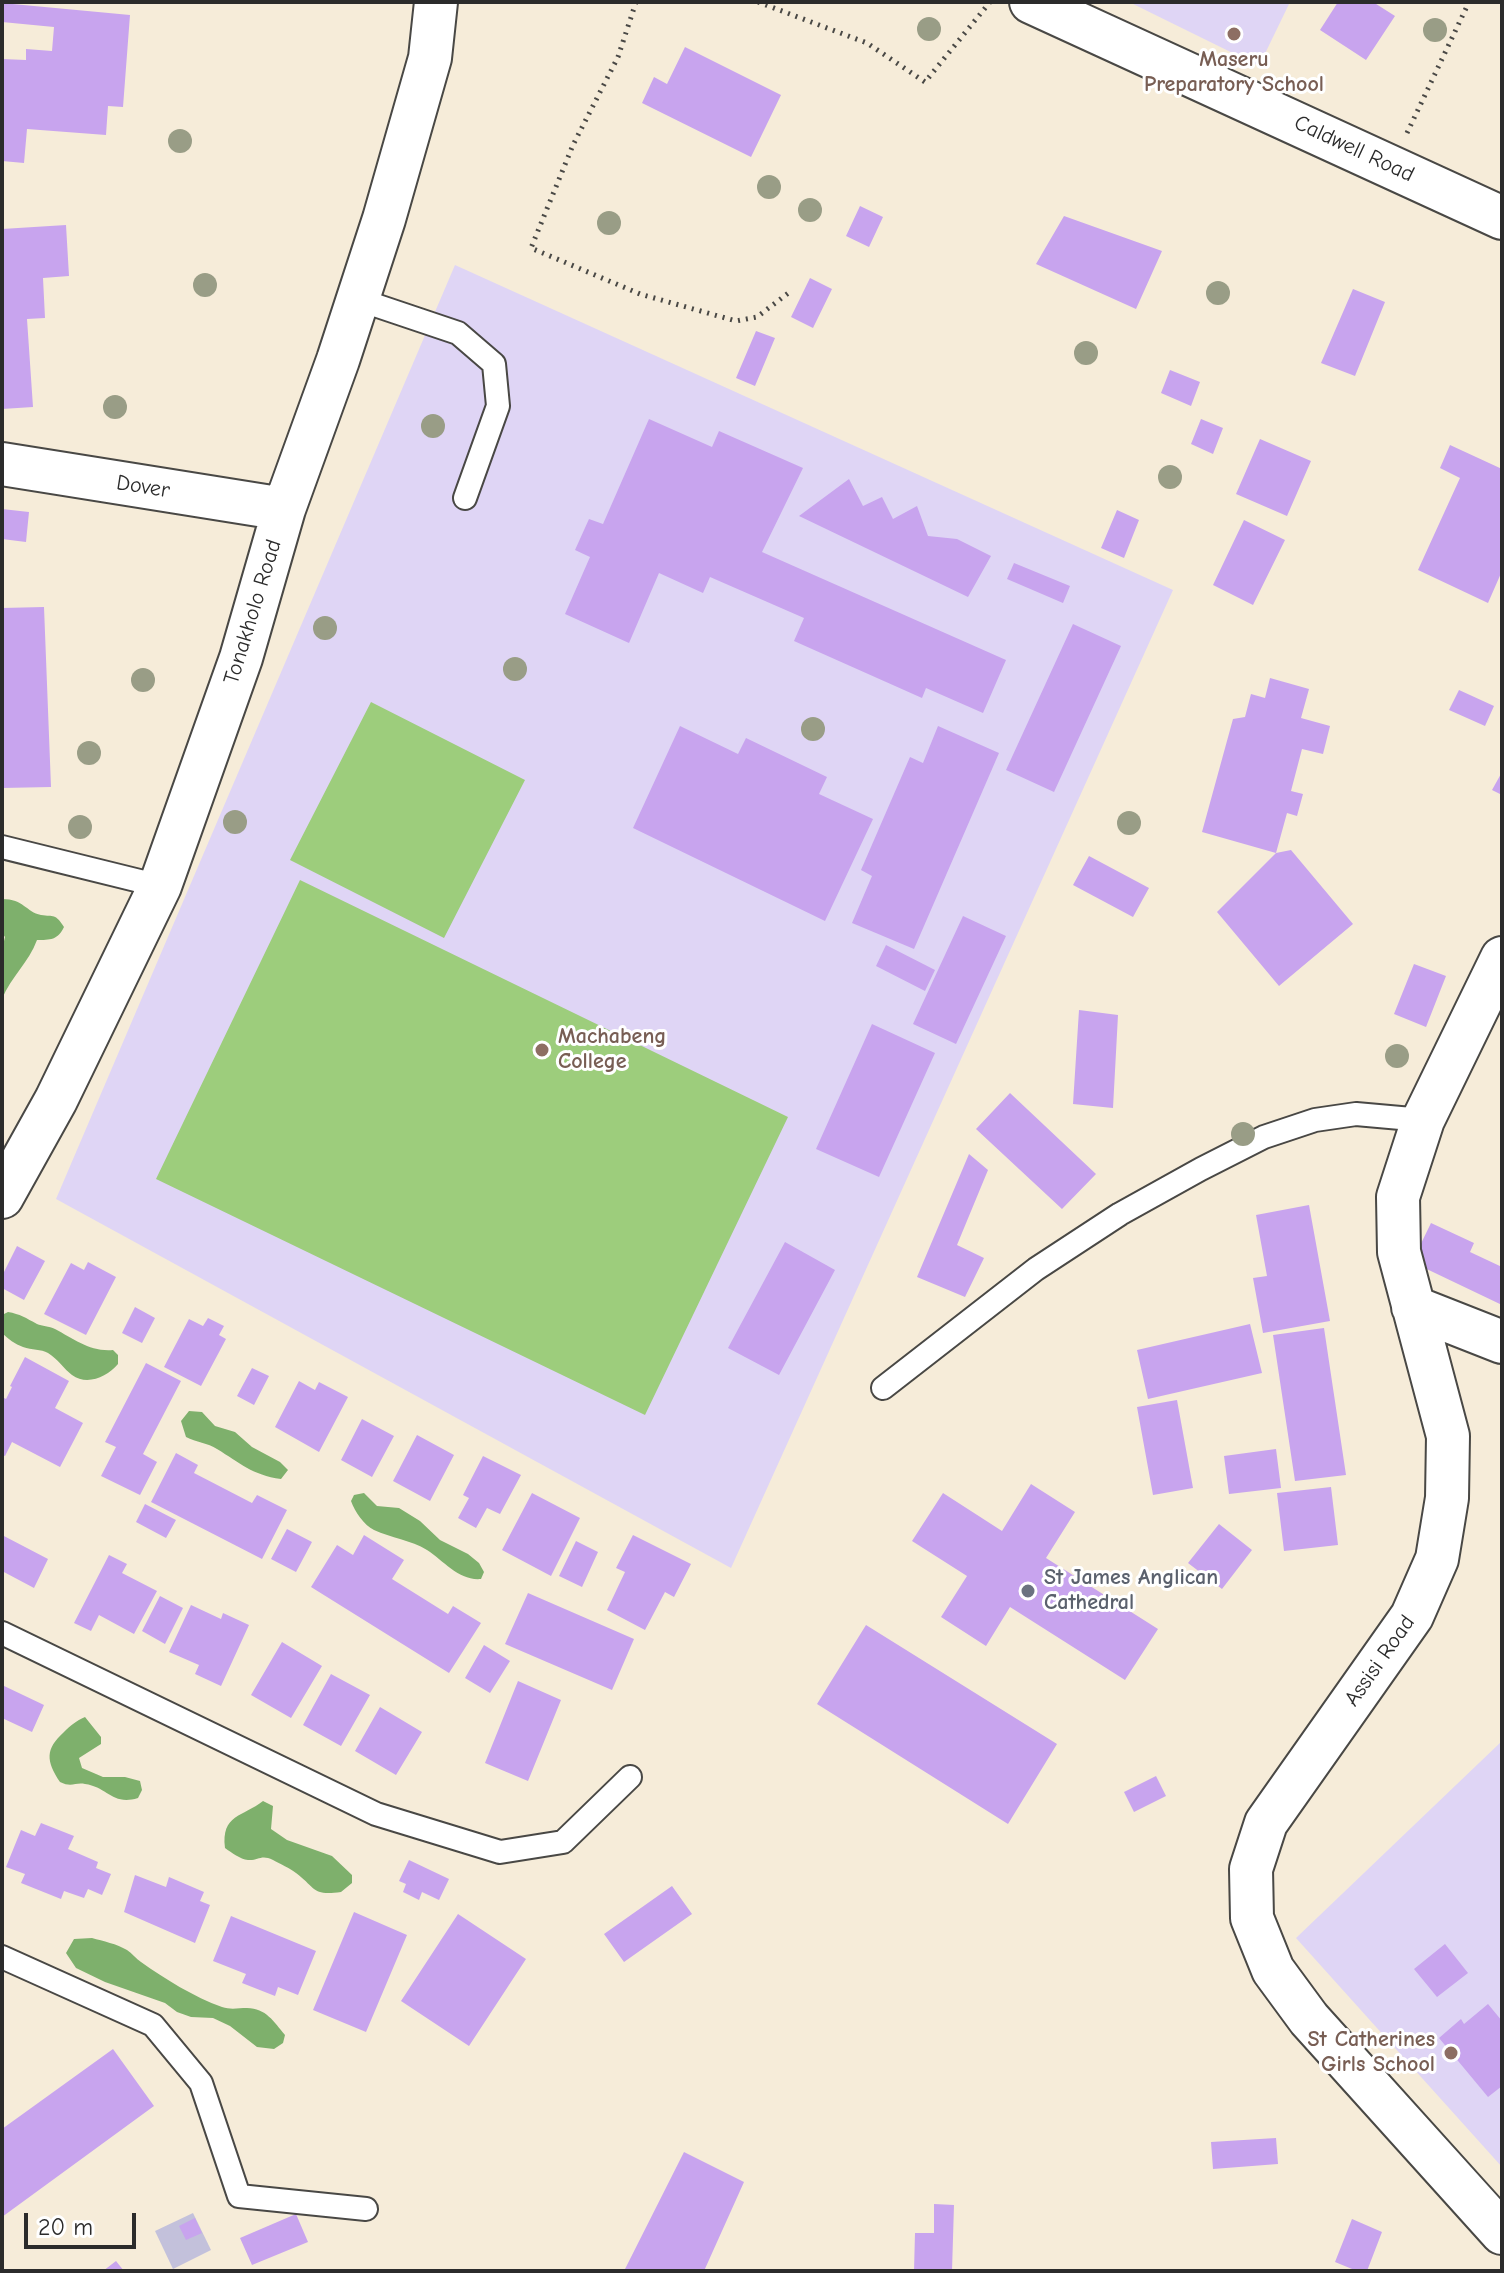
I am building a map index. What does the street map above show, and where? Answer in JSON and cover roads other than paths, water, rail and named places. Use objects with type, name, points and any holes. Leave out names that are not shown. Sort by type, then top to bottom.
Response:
[{"type":"street","name":"Tonakholo Road","points":[[2,1197],[56,1100],[160,886],[241,658],[284,509],[338,360],[384,219],[430,58],[436,2]]},
{"type":"street","name":"Caldwell Road","points":[[1031,2],[1502,218]]},
{"type":"street","name":"Dover","points":[[2,464],[284,509]]},
{"type":"street","name":"Assisi Road","points":[[1502,958],[1423,1120],[1398,1197],[1399,1252],[1448,1436],[1447,1498],[1437,1559],[1412,1616],[1266,1823],[1251,1869],[1252,1918],[1273,1970],[1309,2019],[1502,2233]]},
{"type":"street","points":[[1413,1307],[1502,1342]]},
{"type":"lane","points":[[357,299],[458,333],[494,364],[498,406],[465,498]]},
{"type":"lane","points":[[2,847],[160,886]]},
{"type":"lane","points":[[883,1388],[1036,1269],[1120,1214],[1264,1137],[1315,1120],[1356,1114],[1423,1120]]},
{"type":"lane","points":[[2,1633],[376,1814],[500,1852],[563,1842],[630,1777]]},
{"type":"lane","points":[[2,1957],[153,2025],[201,2083],[239,2196],[366,2209]]},
{"type":"place","name":"Maseru Preparatory School","points":[[1234,34]]},
{"type":"place","name":"Machabeng College","points":[[542,1050]]},
{"type":"place","name":"St James Anglican Cathedral","points":[[1028,1591]]},
{"type":"place","name":"St Catherines Girls School","points":[[1451,2053]]}]
